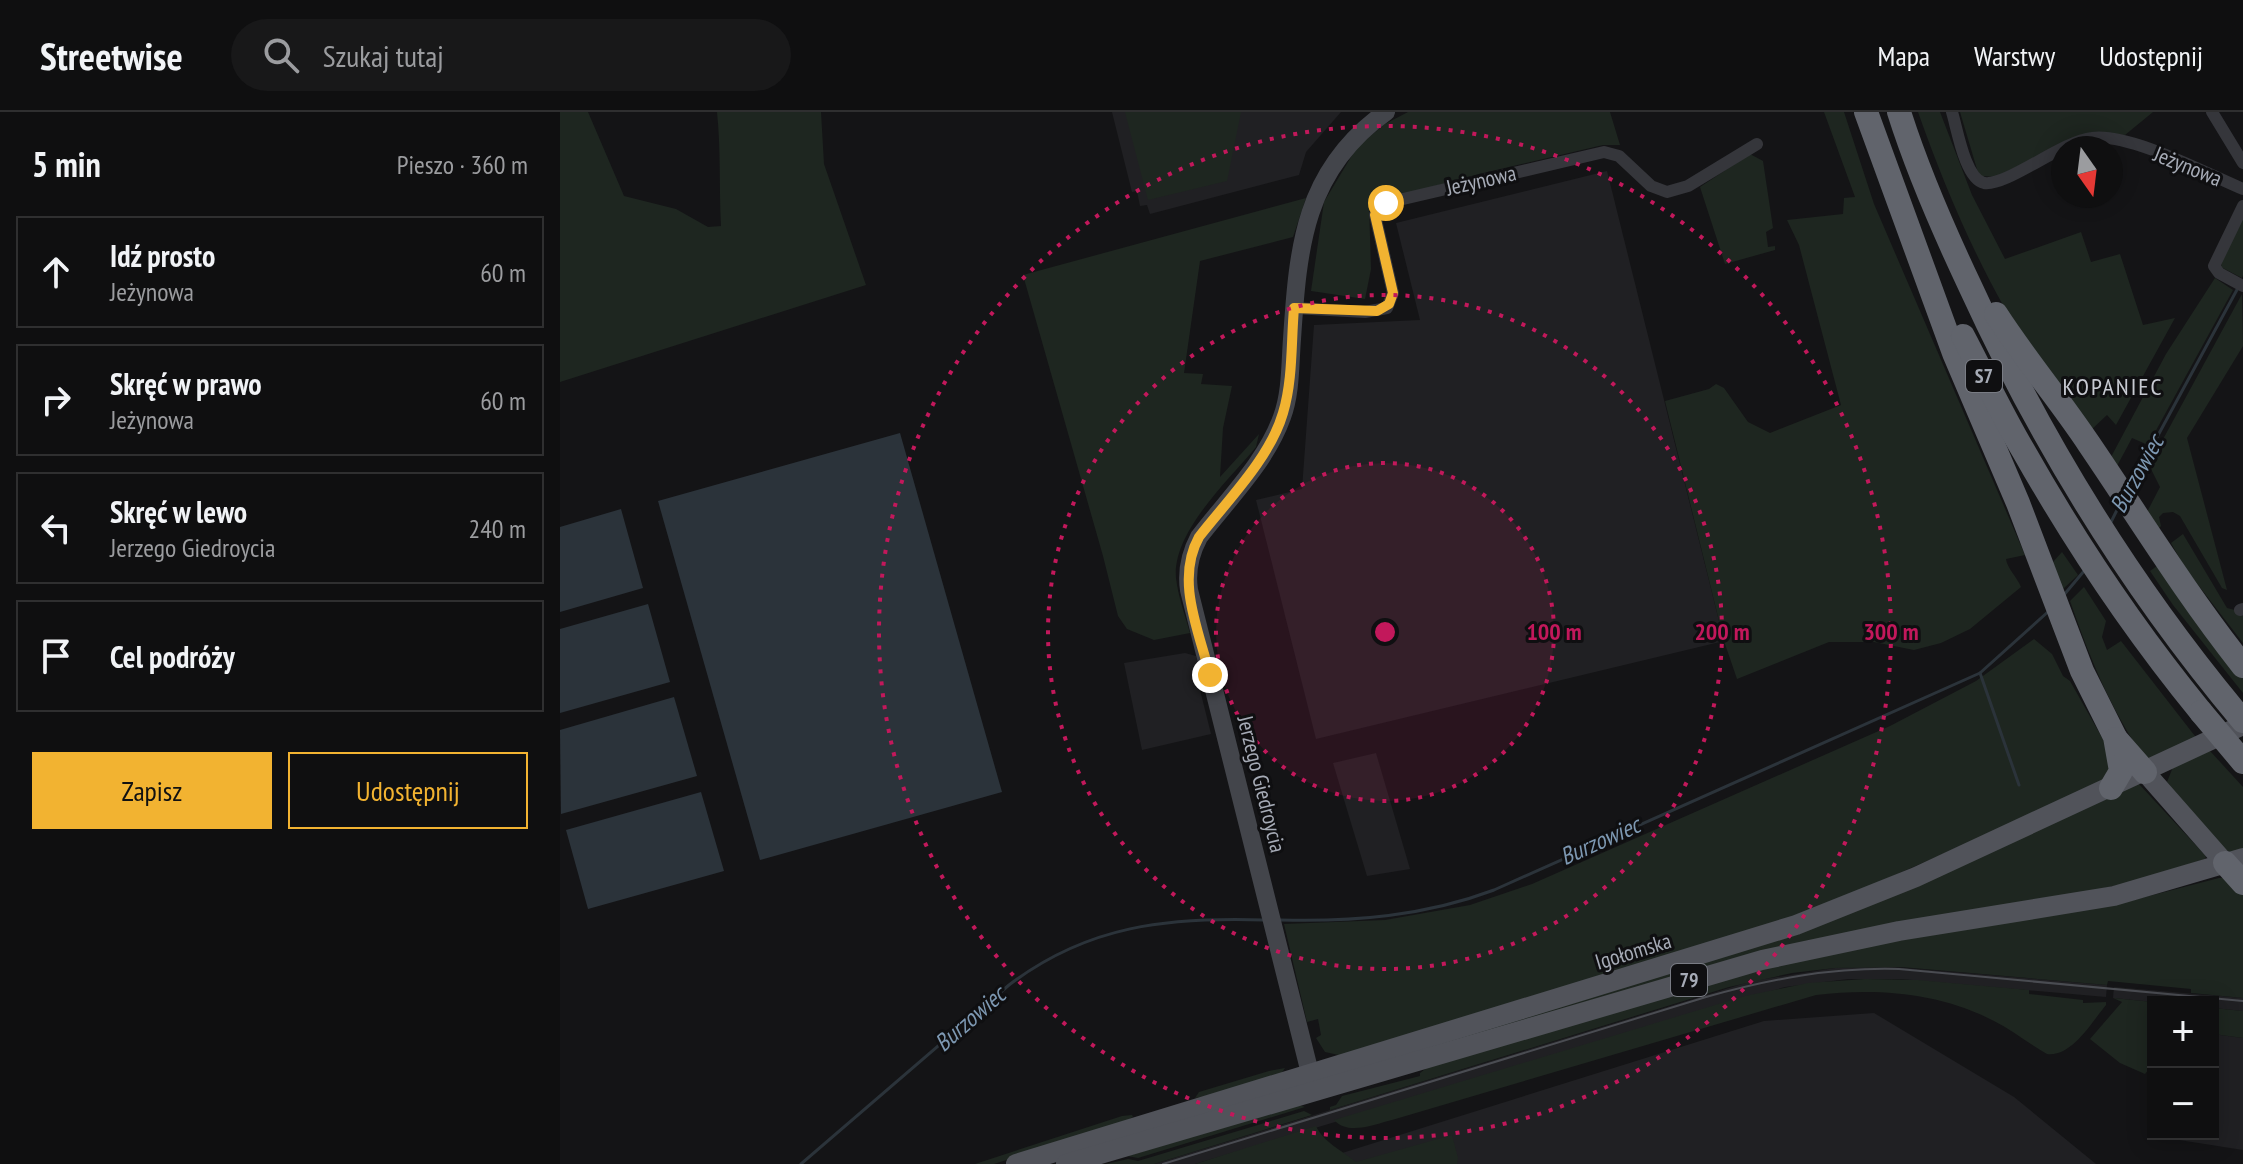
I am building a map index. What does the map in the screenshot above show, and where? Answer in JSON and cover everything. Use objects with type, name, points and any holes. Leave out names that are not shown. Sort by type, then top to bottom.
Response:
[{"type":"highway","name":"S7","points":[[1866,112],[1919,255],[2002,412],[2105,583],[2201,712],[2243,762]]},
{"type":"highway","name":"S7","points":[[1899,112],[1954,253],[1993,337],[2066,472],[2160,617],[2243,723]]},
{"type":"highway","points":[[1954,253],[2022,354],[2089,442],[2157,550],[2243,666]]},
{"type":"highway","points":[[1919,255],[1954,353],[2031,537],[2082,671],[2115,737],[2145,772]]},
{"type":"highway","points":[[2111,788],[2121,771],[2115,737]]},
{"type":"highway","points":[[2234,860],[2243,883]]},
{"type":"main road","name":"Igołomska","points":[[1066,1164],[1796,925],[1916,877],[2145,772],[2243,723]]},
{"type":"main road","points":[[2145,772],[2234,860]]},
{"type":"main road","name":"Igołomska","points":[[1016,1164],[1762,960],[1871,936],[2114,896],[2234,860]]},
{"type":"street","name":"Jerzego Giedroycia","points":[[1313,1082],[1189,590],[1188,572],[1191,554],[1199,537],[1271,442],[1283,415],[1288,392],[1301,244],[1317,194],[1352,142],[1386,112]]},
{"type":"street","name":"Jeżynowa","points":[[1952,112],[1967,165],[1984,183],[1999,180],[2072,143],[2105,137],[2131,143],[2243,189]]},
{"type":"street","points":[[2212,112],[2243,163]]},
{"type":"street","name":"Jeżynowa","points":[[1294,308],[1365,312],[1387,308],[1393,293],[1375,215],[1379,207],[1386,203],[1604,152],[1619,156],[1658,190],[1673,191],[1702,179],[1757,144]]},
{"type":"street","points":[[2243,206],[2214,262],[2215,270],[2243,286]]},
{"type":"shaded area","points":[[560,112],[588,112],[624,196],[676,209],[708,227],[721,226],[717,112],[821,112],[824,164],[866,285],[560,382]]},
{"type":"shaded area","points":[[1112,112],[1341,112],[1306,152],[1299,175],[1150,214],[1147,205],[1140,206],[1137,191],[1132,192]]},
{"type":"shaded area","points":[[1125,112],[1241,112],[1227,181],[1148,200]]},
{"type":"shaded area","points":[[1408,112],[1610,112],[1620,145],[1603,145],[1479,174],[1369,204],[1371,269],[1365,299],[1311,291],[1324,202],[1357,147],[1385,124]]},
{"type":"shaded area","points":[[1824,112],[1844,112],[1874,204],[2025,555],[2006,559],[2021,587],[1970,629],[1941,643],[1914,650],[1874,642],[1829,642],[1737,679],[1724,641],[1665,401],[1709,389],[1716,384],[1724,388],[1748,422],[1770,433],[1841,405],[1799,245],[1787,220],[1843,214],[1844,198],[1855,197]]},
{"type":"shaded area","points":[[1918,112],[1940,112],[1972,195],[2005,259],[2081,232],[2091,262],[2120,254],[2143,325],[2175,318],[2116,425],[2107,415],[2090,431],[2019,333],[1970,241]]},
{"type":"shaded area","points":[[1960,112],[2153,112],[2125,135],[2051,136],[2051,155],[2000,177],[1979,176]]},
{"type":"shaded area","points":[[1750,154],[1763,161],[1773,228],[1766,232],[1768,247],[1775,246],[1775,250],[1725,264],[1700,187]]},
{"type":"shaded area","points":[[1607,171],[1724,641],[1316,739],[1256,500],[1302,489],[1314,325],[1420,320],[1396,223]]},
{"type":"shaded area","points":[[1306,198],[1293,237],[1200,261],[1184,373],[1203,374],[1201,384],[1232,386],[1223,428],[1220,477],[1259,434],[1256,447],[1204,508],[1183,543],[1176,578],[1190,633],[1154,640],[1127,629],[1118,616],[1023,275]]},
{"type":"shaded area","points":[[2243,216],[2242,278],[2221,267],[2222,258]]},
{"type":"shaded area","points":[[2215,278],[2233,290],[2148,445],[2132,438],[2117,466],[2111,457],[2166,354]]},
{"type":"shaded area","points":[[2242,294],[2243,346],[2187,438],[2227,590],[2222,588],[2180,516],[2173,512],[2163,513],[2159,517],[2161,526],[2158,529],[2147,512],[2160,487],[2149,465]]},
{"type":"shaded area","points":[[900,433],[1002,792],[760,860],[658,501]]},
{"type":"shaded area","points":[[621,509],[643,588],[560,612],[560,527]]},
{"type":"shaded area","points":[[2183,534],[2227,608],[2243,612],[2243,643],[2185,568],[2171,543]]},
{"type":"shaded area","points":[[2062,552],[2078,575],[2062,590],[2053,562]]},
{"type":"shaded area","points":[[2157,566],[2243,678],[2243,693],[2173,605],[2150,571]]},
{"type":"shaded area","points":[[2084,587],[2106,621],[2102,637],[2107,650],[2121,641],[2198,740],[2148,763],[2144,758],[2102,682],[2070,601]]},
{"type":"shaded area","points":[[648,604],[670,682],[560,713],[560,629]]},
{"type":"shaded area","points":[[2034,639],[2052,654],[2109,750],[2109,781],[1813,911],[1343,1056],[1325,1052],[1316,1038],[1321,1035],[1318,1019],[1307,1022],[1284,924],[1385,920],[1470,905],[1532,884],[1890,726],[1976,681]]},
{"type":"shaded area","points":[[1185,653],[1196,656],[1202,678],[1198,679],[1200,690],[1211,734],[1142,750],[1124,663]]},
{"type":"shaded area","points":[[674,697],[697,776],[561,814],[560,730]]},
{"type":"shaded area","points":[[2210,751],[2243,787],[2243,851],[2230,852],[2221,848],[2167,782],[2173,767]]},
{"type":"shaded area","points":[[1376,753],[1410,869],[1367,876],[1333,763]]},
{"type":"shaded area","points":[[2138,783],[2206,856],[2205,859],[2133,882],[2011,908],[1416,1055],[1465,1032],[1779,937]]},
{"type":"shaded area","points":[[701,792],[724,871],[588,909],[566,830]]},
{"type":"shaded area","points":[[2224,878],[2243,893],[2243,998],[2191,993],[2191,989],[2108,981],[2107,985],[1901,967],[1835,968],[1792,973],[1729,987],[1330,1110],[1342,1096],[1420,1076],[1433,1063],[1802,956],[2118,904]]},
{"type":"shaded area","points":[[1881,966],[2107,985],[2106,997],[1901,979],[1848,979],[1785,987],[1195,1164],[1154,1164],[1752,981],[1835,968]]},
{"type":"shaded area","points":[[1865,979],[1918,980],[2029,990],[2029,994],[2083,1000],[2083,1003],[2106,1002],[2106,1005],[2073,1045],[2047,1054],[1973,1011],[1929,998],[1861,992],[1816,995],[1378,1124],[1354,1128],[1340,1125],[1334,1120],[1745,996],[1808,983]]},
{"type":"shaded area","points":[[2114,987],[2243,998],[2243,1011],[2219,1009],[2219,996],[2147,996],[2147,1001],[2113,998]]},
{"type":"shaded area","points":[[2113,998],[2147,1001],[2145,1074],[2120,1063],[2090,1039],[2122,1002]]},
{"type":"shaded area","points":[[2219,1009],[2243,1011],[2243,1038],[2219,1035]]},
{"type":"shaded area","points":[[1874,1013],[2014,1097],[2096,1164],[1307,1164],[1764,1021]]},
{"type":"shaded area","points":[[2219,1035],[2243,1038],[2243,1150],[2179,1140],[2219,1140]]},
{"type":"shaded area","points":[[1285,1068],[1281,1074],[1195,1098],[1199,1092]]},
{"type":"shaded area","points":[[1299,1105],[1305,1107],[1138,1158],[1127,1156]]},
{"type":"shaded area","points":[[1304,1111],[1312,1115],[1154,1164],[1106,1164],[1128,1159],[1138,1161]]},
{"type":"shaded area","points":[[1132,1115],[1121,1123],[994,1164],[975,1164],[1122,1116]]},
{"type":"shaded area","points":[[1316,1126],[1328,1142],[1356,1162],[1452,1135],[1457,1164],[1195,1164]]},
{"type":"waterway","name":"Burzowiec","points":[[2130,487],[2239,286]]},
{"type":"waterway","name":"Burzowiec","points":[[2111,522],[2118,508]]},
{"type":"waterway","name":"Burzowiec","points":[[2063,596],[2084,571]]},
{"type":"waterway","name":"Burzowiec","points":[[1280,920],[1388,916],[1442,906],[1494,890],[1980,673],[2050,610]]},
{"type":"waterway","points":[[1980,673],[2019,785]]},
{"type":"waterway","name":"Burzowiec","points":[[801,1164],[1009,985],[1069,949],[1099,937],[1162,923],[1264,920]]},
{"type":"tram line","points":[[1163,1164],[1706,997],[1802,976],[1850,970],[1899,969],[2243,1001]]},
{"type":"district","name":"KOPANIEC","points":[[2113,387]]},
{"type":"route","points":[[1210,675],[1189,590],[1191,554],[1199,537],[1271,442],[1283,415],[1288,392],[1294,308],[1365,312],[1387,308],[1392,300],[1375,215],[1379,207],[1386,203]]}]
